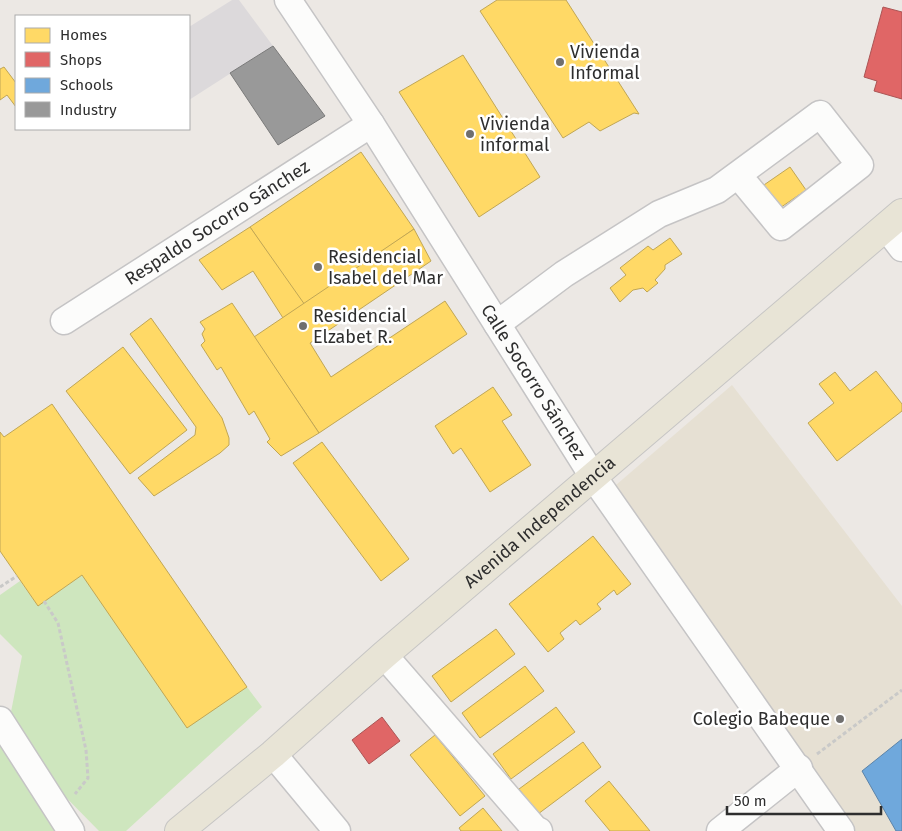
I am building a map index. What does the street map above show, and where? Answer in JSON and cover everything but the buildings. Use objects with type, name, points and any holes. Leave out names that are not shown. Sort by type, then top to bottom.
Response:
[{"type":"main road","name":"Avenida Independencia","points":[[178,831],[273,754],[384,655],[594,478],[897,230]]},
{"type":"street","name":"Calle Socorro Sánchez","points":[[288,0],[371,124],[594,478],[799,768],[841,831]]},
{"type":"street","points":[[497,324],[564,274],[659,214],[717,190],[738,174],[820,114],[860,165],[781,227],[738,174]]},
{"type":"street","name":"Respaldo Socorro Sánchez","points":[[64,321],[371,124]]},
{"type":"street","points":[[384,655],[535,829],[539,831]]},
{"type":"street","points":[[0,720],[65,822]]},
{"type":"street","points":[[273,754],[338,831]]},
{"type":"street","points":[[720,831],[799,768]]},
{"type":"path","points":[[0,587],[17,576]]},
{"type":"path","points":[[44,602],[58,623],[86,750],[88,778],[65,822]]},
{"type":"path","points":[[799,768],[902,690]]},
{"type":"shaded area","points":[[232,0],[239,0],[273,46],[190,99],[190,26]]},
{"type":"shaded area","name":"Colegio Babeque","points":[[732,385],[902,606],[902,831],[856,831],[616,485]]},
{"type":"green space","points":[[82,575],[187,727],[247,687],[262,707],[126,831],[99,831],[44,775],[9,722],[22,656],[0,634],[0,595],[20,581],[38,606]]},
{"type":"green space","points":[[0,746],[63,831],[0,831]]},
{"type":"place","name":"Vivienda Informal","points":[[560,62]]},
{"type":"place","name":"Vivienda informal","points":[[470,134]]},
{"type":"place","name":"Residencial Isabel del Mar","points":[[318,267]]},
{"type":"place","name":"Residencial Elzabet R.","points":[[303,326]]},
{"type":"place","name":"Colegio Babeque","points":[[840,719]]}]
